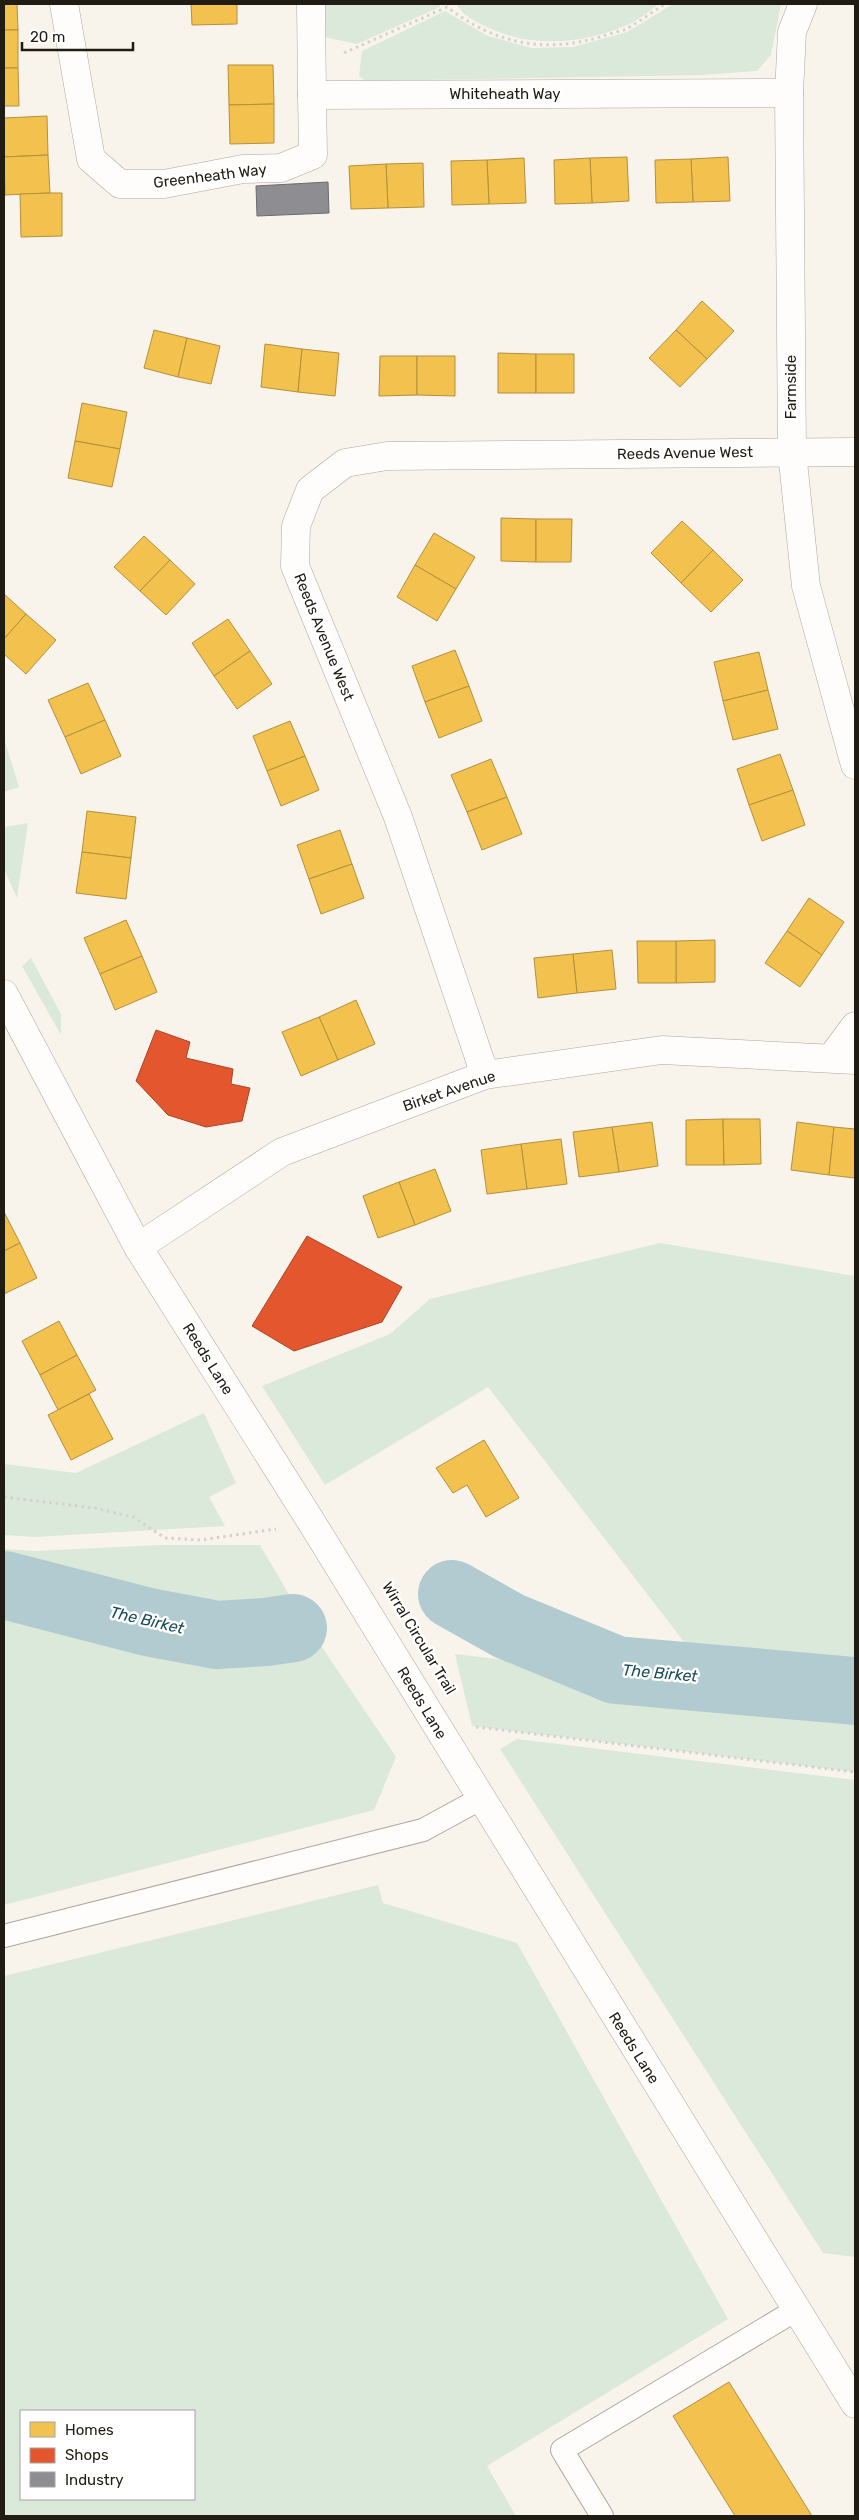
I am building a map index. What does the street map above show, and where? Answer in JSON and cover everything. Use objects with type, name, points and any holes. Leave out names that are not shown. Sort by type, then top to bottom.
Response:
[{"type":"street","name":"Greenheath Way","points":[[64,4],[91,159],[120,184],[164,184],[243,169],[281,168],[313,155],[312,95]]},
{"type":"street","points":[[311,4],[312,95]]},
{"type":"street","name":"Farmside","points":[[803,4],[792,32],[789,93],[792,452],[806,586],[855,765]]},
{"type":"street","name":"Whiteheath Way","points":[[312,95],[789,93]]},
{"type":"street","name":"Reeds Avenue West","points":[[485,1075],[398,817],[295,566],[296,526],[310,490],[345,463],[387,456],[855,452]]},
{"type":"street","name":"Reeds Lane","points":[[4,994],[138,1248],[312,1524],[855,2404]]},
{"type":"street","points":[[844,1059],[855,1026]]},
{"type":"street","name":"Birket Avenue","points":[[138,1248],[282,1152],[485,1075],[662,1050],[844,1059]]},
{"type":"lane","points":[[4,1936],[423,1830],[480,1799]]},
{"type":"lane","points":[[602,2516],[562,2450],[796,2310]]},
{"type":"path","points":[[312,68],[447,5],[461,18],[503,38],[531,45],[579,43],[625,29],[665,4]]},
{"type":"path","points":[[4,1497],[95,1508],[134,1517],[165,1538],[200,1540],[312,1524]]},
{"type":"path","points":[[472,1726],[855,1772]]},
{"type":"green space","points":[[319,4],[440,4],[440,7],[357,44],[324,37]]},
{"type":"green space","points":[[456,4],[659,4],[636,21],[610,31],[576,40],[540,41],[523,39],[489,28],[470,18]]},
{"type":"green space","points":[[673,4],[781,4],[771,55],[757,71],[702,75],[365,81],[359,76],[362,51],[445,11],[488,36],[532,48],[573,47],[627,32]]},
{"type":"green space","points":[[4,738],[19,787],[4,792]]},
{"type":"green space","points":[[28,823],[17,898],[4,869],[4,827]]},
{"type":"green space","points":[[31,958],[61,1014],[61,1035],[22,966]]},
{"type":"green space","points":[[660,1243],[855,1276],[855,1772],[472,1726],[455,1654],[693,1682],[701,1664],[488,1387],[325,1485],[262,1386],[390,1334],[430,1299]]},
{"type":"green space","points":[[204,1413],[236,1483],[209,1497],[225,1526],[35,1537],[4,1535],[4,1464],[76,1473]]},
{"type":"green space","points":[[161,1545],[260,1545],[305,1622],[396,1757],[374,1810],[4,1905],[4,1549],[35,1551]]},
{"type":"green space","points":[[517,1739],[855,1780],[855,2257],[823,2253],[500,1749]]},
{"type":"green space","points":[[378,1885],[383,1903],[517,1943],[728,2319],[487,2466],[516,2516],[4,2516],[4,1976]]},
{"type":"building: Homes","points":[[4,4],[17,4],[18,30],[4,30]]},
{"type":"building: Homes","points":[[191,4],[237,4],[237,24],[192,25]]},
{"type":"building: Homes","points":[[4,30],[18,30],[18,68],[4,68]]},
{"type":"building: Homes","points":[[228,65],[273,65],[274,104],[229,105]]},
{"type":"building: Homes","points":[[4,68],[18,68],[19,106],[4,106]]},
{"type":"building: Homes","points":[[274,104],[274,143],[230,144],[229,105]]},
{"type":"building: Homes","points":[[47,116],[48,155],[4,157],[4,118]]},
{"type":"building: Homes","points":[[48,155],[50,193],[5,195],[4,157]]},
{"type":"building: Homes","points":[[627,157],[629,201],[592,203],[590,158]]},
{"type":"building: Homes","points":[[728,157],[730,201],[693,202],[691,159]]},
{"type":"building: Homes","points":[[524,158],[526,203],[489,204],[487,160]]},
{"type":"building: Homes","points":[[590,158],[592,203],[555,204],[554,160]]},
{"type":"building: Homes","points":[[691,159],[693,202],[656,203],[655,160]]},
{"type":"building: Homes","points":[[487,160],[489,204],[452,205],[451,161]]},
{"type":"building: Homes","points":[[423,163],[424,207],[388,208],[386,164]]},
{"type":"building: Homes","points":[[386,164],[388,208],[351,209],[349,166]]},
{"type":"building: Homes","points":[[62,193],[62,236],[21,237],[20,194]]},
{"type":"building: Homes","points":[[702,301],[734,331],[707,359],[676,330]]},
{"type":"building: Homes","points":[[154,330],[187,338],[178,377],[144,368]]},
{"type":"building: Homes","points":[[676,330],[707,359],[680,387],[649,358]]},
{"type":"building: Homes","points":[[187,338],[220,346],[211,384],[178,377]]},
{"type":"building: Homes","points":[[265,344],[302,349],[298,392],[261,387]]},
{"type":"building: Homes","points":[[302,349],[339,353],[335,396],[298,392]]},
{"type":"building: Homes","points":[[498,353],[536,354],[536,393],[498,393]]},
{"type":"building: Homes","points":[[536,354],[574,354],[574,393],[536,393]]},
{"type":"building: Homes","points":[[380,356],[417,356],[417,395],[379,396]]},
{"type":"building: Homes","points":[[417,356],[455,356],[455,396],[417,395]]},
{"type":"building: Homes","points":[[82,403],[127,412],[120,449],[75,441]]},
{"type":"building: Homes","points":[[75,441],[120,449],[112,487],[68,478]]},
{"type":"building: Homes","points":[[501,518],[536,519],[536,562],[501,561]]},
{"type":"building: Homes","points":[[536,519],[572,519],[571,562],[536,562]]},
{"type":"building: Homes","points":[[682,521],[713,550],[681,583],[651,553]]},
{"type":"building: Homes","points":[[434,533],[475,557],[456,589],[415,565]]},
{"type":"building: Homes","points":[[144,536],[170,560],[140,591],[114,567]]},
{"type":"building: Homes","points":[[713,550],[743,580],[711,612],[681,583]]},
{"type":"building: Homes","points":[[170,560],[195,584],[166,615],[140,591]]},
{"type":"building: Homes","points":[[415,565],[456,589],[437,621],[397,597]]},
{"type":"building: Homes","points":[[4,594],[26,614],[4,639]]},
{"type":"building: Homes","points":[[26,614],[56,640],[26,674],[4,654],[4,639]]},
{"type":"building: Homes","points":[[228,619],[250,651],[214,676],[192,643]]},
{"type":"building: Homes","points":[[455,650],[469,686],[425,702],[412,666]]},
{"type":"building: Homes","points":[[250,651],[272,684],[237,709],[214,676]]},
{"type":"building: Homes","points":[[759,652],[768,690],[723,701],[714,662]]},
{"type":"building: Homes","points":[[88,683],[105,720],[65,737],[48,700]]},
{"type":"building: Homes","points":[[469,686],[482,721],[439,738],[425,702]]},
{"type":"building: Homes","points":[[768,690],[778,729],[733,740],[723,701]]},
{"type":"building: Homes","points":[[105,720],[121,756],[81,774],[65,737]]},
{"type":"building: Homes","points":[[290,721],[305,756],[267,771],[253,736]]},
{"type":"building: Homes","points":[[780,754],[793,790],[749,805],[737,769]]},
{"type":"building: Homes","points":[[305,756],[319,790],[281,806],[267,771]]},
{"type":"building: Homes","points":[[491,759],[507,797],[467,812],[451,775]]},
{"type":"building: Homes","points":[[793,790],[805,825],[762,841],[749,805]]},
{"type":"building: Homes","points":[[507,797],[522,834],[482,850],[467,812]]},
{"type":"building: Homes","points":[[87,811],[136,817],[131,858],[82,852]]},
{"type":"building: Homes","points":[[340,830],[352,864],[309,879],[297,845]]},
{"type":"building: Homes","points":[[82,852],[131,858],[126,899],[76,893]]},
{"type":"building: Homes","points":[[352,864],[364,898],[321,914],[309,879]]},
{"type":"building: Homes","points":[[809,898],[844,922],[822,955],[787,931]]},
{"type":"building: Homes","points":[[126,920],[142,956],[100,974],[84,938]]},
{"type":"building: Homes","points":[[787,931],[822,955],[800,987],[765,963]]},
{"type":"building: Homes","points":[[715,940],[715,982],[676,983],[676,941]]},
{"type":"building: Homes","points":[[637,941],[676,941],[676,983],[638,983]]},
{"type":"building: Homes","points":[[612,950],[616,989],[577,993],[573,954]]},
{"type":"building: Homes","points":[[573,954],[577,993],[538,998],[534,958]]},
{"type":"building: Homes","points":[[142,956],[157,992],[115,1010],[100,974]]},
{"type":"building: Homes","points":[[356,1000],[375,1044],[338,1060],[319,1017]]},
{"type":"building: Homes","points":[[319,1017],[338,1060],[301,1076],[282,1032]]},
{"type":"building: Homes","points":[[723,1119],[724,1165],[686,1165],[686,1120]]},
{"type":"building: Homes","points":[[723,1119],[760,1119],[761,1164],[724,1165]]},
{"type":"building: Homes","points":[[652,1122],[658,1166],[619,1172],[612,1127]]},
{"type":"building: Homes","points":[[797,1122],[834,1127],[829,1175],[791,1170]]},
{"type":"building: Homes","points":[[612,1127],[619,1172],[579,1177],[573,1132]]},
{"type":"building: Homes","points":[[834,1127],[855,1129],[855,1178],[829,1175]]},
{"type":"building: Homes","points":[[561,1139],[567,1184],[527,1189],[521,1144]]},
{"type":"building: Homes","points":[[521,1144],[527,1189],[487,1194],[481,1150]]},
{"type":"building: Homes","points":[[435,1169],[451,1211],[415,1225],[399,1182]]},
{"type":"building: Homes","points":[[399,1182],[415,1225],[378,1238],[363,1196]]},
{"type":"building: Homes","points":[[4,1212],[20,1243],[4,1251]]},
{"type":"building: Homes","points":[[20,1243],[37,1278],[4,1294],[4,1251]]},
{"type":"building: Homes","points":[[59,1321],[77,1355],[40,1375],[22,1341]]},
{"type":"building: Homes","points":[[77,1355],[96,1390],[58,1410],[40,1375]]},
{"type":"building: Homes","points":[[89,1394],[113,1439],[71,1460],[48,1415]]},
{"type":"building: Homes","points":[[484,1440],[519,1498],[486,1517],[467,1485],[453,1493],[436,1468]]},
{"type":"building: Homes","points":[[729,2382],[812,2516],[735,2516],[673,2416]]},
{"type":"building: Shops","points":[[156,1030],[190,1042],[186,1058],[233,1069],[231,1084],[250,1088],[242,1121],[206,1127],[168,1115],[136,1081]]},
{"type":"building: Shops","points":[[307,1236],[402,1287],[382,1322],[294,1351],[252,1326]]},
{"type":"building: Industry","points":[[328,182],[329,213],[257,216],[256,186]]},
{"type":"waterway","name":"The Birket","points":[[4,1585],[148,1622],[217,1635],[266,1632],[293,1628]]},
{"type":"waterway","name":"The Birket","points":[[452,1594],[509,1626],[616,1670],[855,1691]]}]
